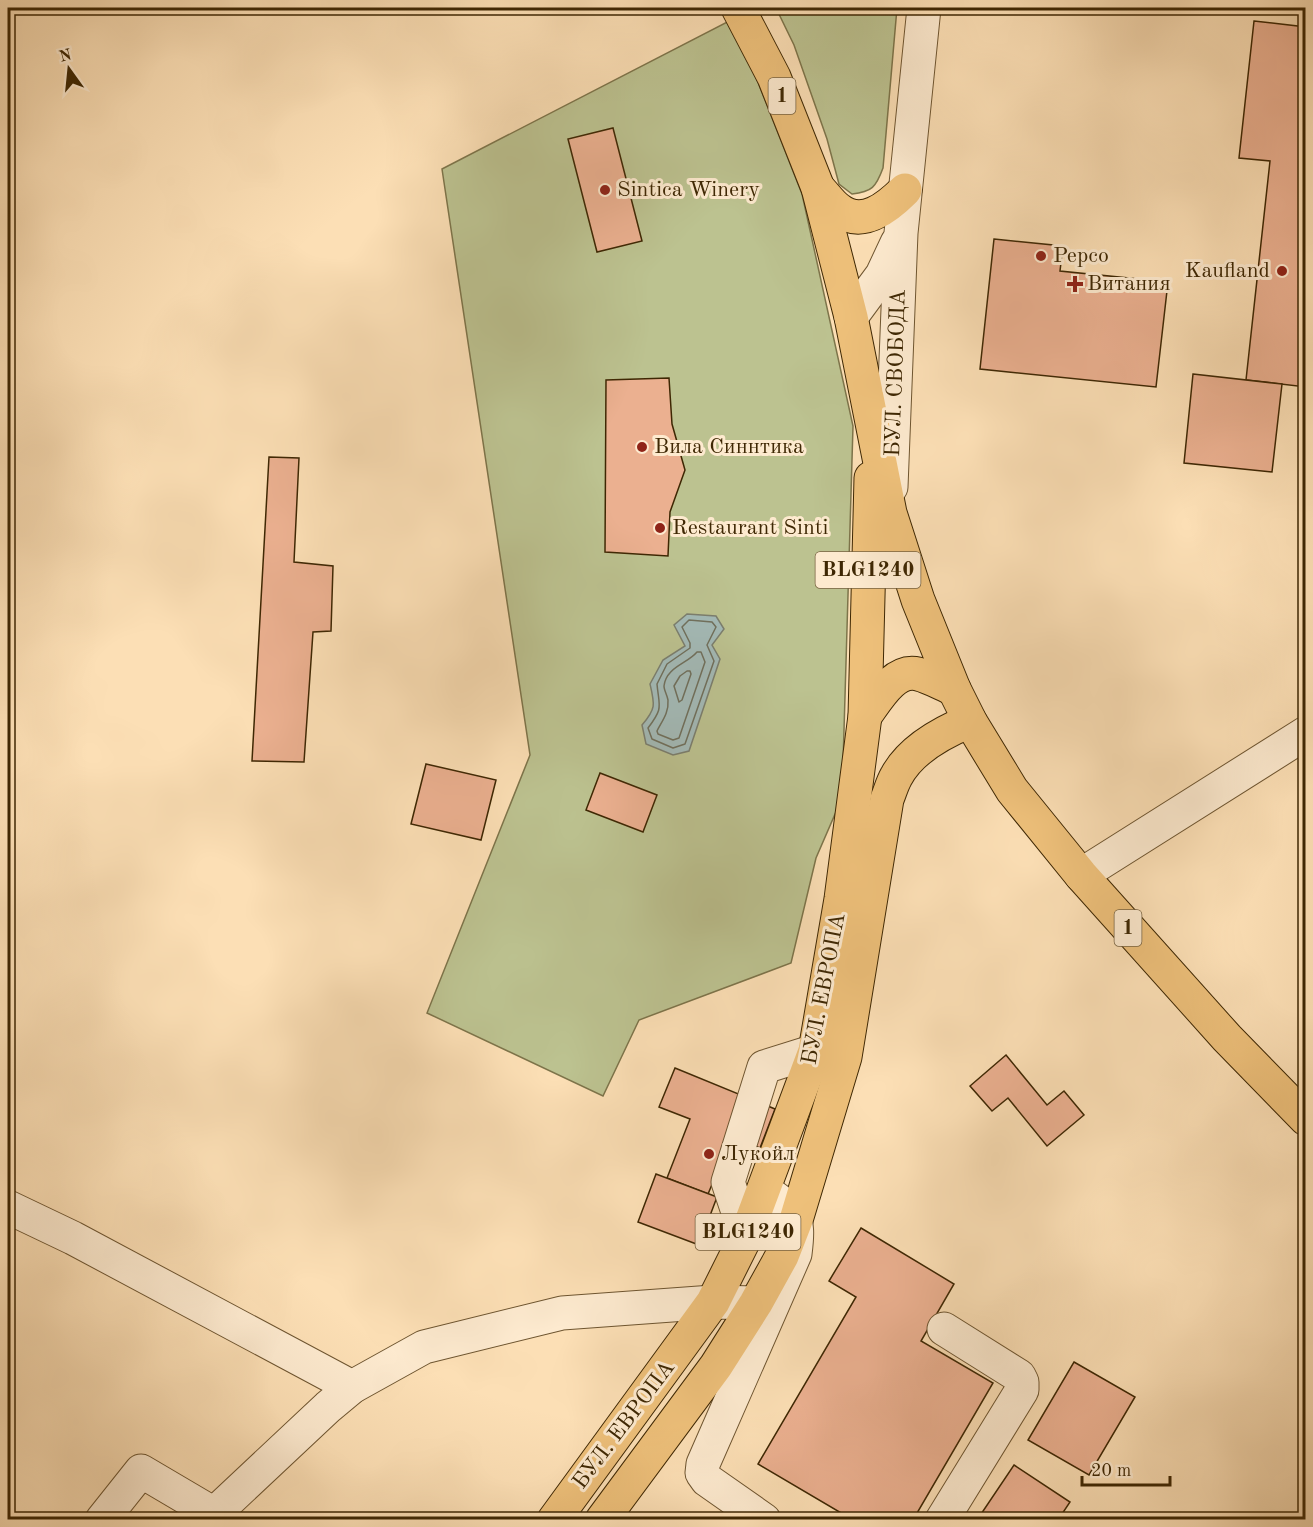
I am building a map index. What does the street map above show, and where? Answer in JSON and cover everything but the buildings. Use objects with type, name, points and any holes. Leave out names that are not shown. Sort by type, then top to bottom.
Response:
[{"type":"main road","name":"1","points":[[738,8],[774,76],[818,188],[851,316],[891,513],[918,600],[954,689],[970,721],[1012,790],[1081,875],[1227,1038],[1305,1119]]},
{"type":"main road","points":[[818,188],[837,209],[847,215],[861,217],[877,213],[890,205],[905,190]]},
{"type":"main road","name":"БУЛ. ЕВРОПА","points":[[554,1520],[713,1302],[746,1236],[765,1190],[815,1051],[841,898],[865,716],[872,425]]},
{"type":"main road","points":[[865,716],[894,680],[902,675],[918,674],[954,689]]},
{"type":"main road","name":"БУЛ. ЕВРОПА","points":[[602,1520],[716,1366],[756,1303],[782,1256],[796,1220],[845,1057],[887,800],[896,776],[909,759],[933,740],[970,721]]},
{"type":"street","name":"БУЛ. СВОБОДА","points":[[891,513],[901,233],[924,8]]},
{"type":"street","name":"БУЛ. СВОБОДА","points":[[851,316],[882,275],[901,233]]},
{"type":"street","points":[[1081,875],[1305,733]]},
{"type":"street","points":[[746,1236],[728,1182],[765,1067],[815,1051]]},
{"type":"street","points":[[764,1520],[707,1480],[702,1473],[703,1464],[795,1254],[796,1220],[790,1209],[765,1190]]},
{"type":"street","points":[[8,1207],[83,1244],[352,1387]]},
{"type":"street","points":[[102,1520],[141,1472],[214,1514],[352,1387],[424,1347],[562,1313],[713,1302],[756,1303]]},
{"type":"street","points":[[942,1520],[1022,1390],[1019,1376],[944,1329]]},
{"type":"green space","points":[[776,8],[897,8],[883,168],[878,180],[869,190],[852,194],[839,184],[827,139],[794,45]]},
{"type":"green space","points":[[733,19],[802,194],[853,426],[842,798],[816,858],[791,963],[639,1020],[603,1096],[427,1013],[530,755],[442,169]]},
{"type":"water","points":[[687,614],[716,616],[724,629],[712,645],[720,659],[689,751],[673,755],[646,744],[642,725],[652,711],[650,684],[663,660],[685,646],[674,625]]},
{"type":"place","name":"Sintica Winery","points":[[605,190]]},
{"type":"place","name":"Pepco","points":[[1041,256]]},
{"type":"place","name":"Kaufland","points":[[1282,271]]},
{"type":"place","name":"Витания","points":[[1075,284]]},
{"type":"place","name":"Вила Синнтика","points":[[642,447]]},
{"type":"place","name":"Restaurant Sinti","points":[[660,528]]},
{"type":"place","name":"Лукойл","points":[[709,1154]]}]
